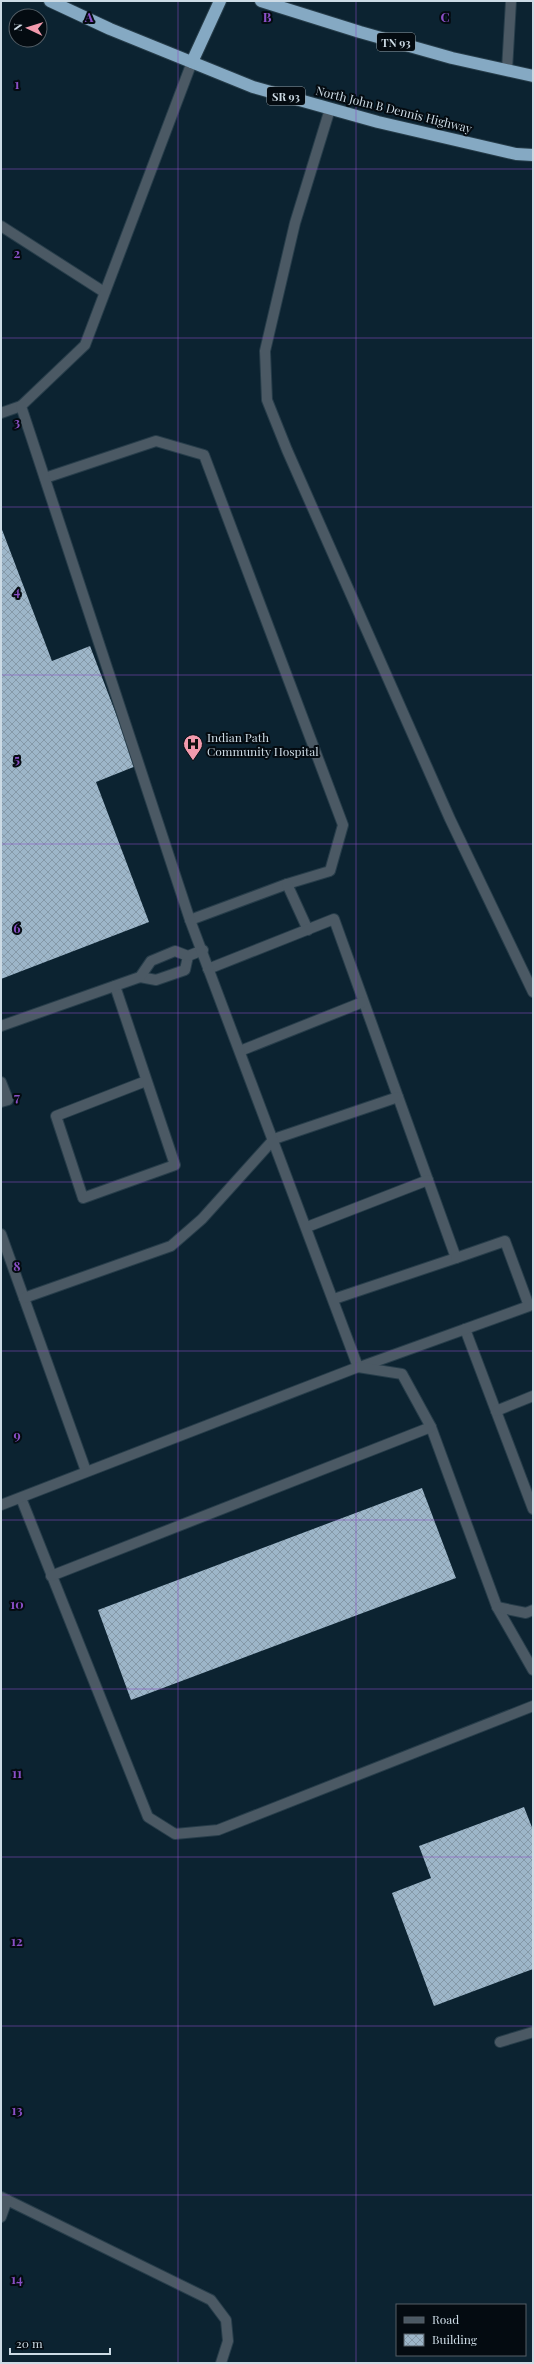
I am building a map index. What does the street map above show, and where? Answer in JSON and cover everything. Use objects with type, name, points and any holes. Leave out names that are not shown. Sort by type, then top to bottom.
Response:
[{"type":"highway","name":"North John B Dennis Highway","points":[[50,1],[110,29],[253,87],[378,122],[516,154],[533,156]]},
{"type":"highway","points":[[192,62],[220,1]]},
{"type":"highway","name":"TN 93","points":[[261,1],[360,32],[533,76]]},
{"type":"lane","points":[[507,70],[511,1]]},
{"type":"lane","points":[[1,413],[21,406],[85,345],[192,62]]},
{"type":"lane","points":[[330,108],[295,223],[265,351],[267,400],[287,450],[450,819],[533,992]]},
{"type":"lane","points":[[1,226],[104,292]]},
{"type":"lane","points":[[21,406],[190,920],[274,1139],[358,1367]]},
{"type":"lane","points":[[45,478],[156,441],[204,455],[342,826],[330,871],[287,884],[190,920]]},
{"type":"lane","points":[[287,884],[308,930]]},
{"type":"lane","points":[[208,969],[334,919],[456,1258]]},
{"type":"lane","points":[[140,977],[151,961],[175,952],[188,956],[202,950]]},
{"type":"lane","points":[[1,1026],[140,977],[156,980],[185,970],[188,956]]},
{"type":"lane","points":[[115,986],[175,1165],[83,1198],[56,1116],[146,1081]]},
{"type":"lane","points":[[240,1051],[363,1002]]},
{"type":"lane","points":[[1,1082],[8,1100],[1,1102]]},
{"type":"lane","points":[[24,1298],[171,1246],[202,1219],[274,1139],[398,1097]]},
{"type":"lane","points":[[307,1228],[428,1180]]},
{"type":"lane","points":[[1,1234],[86,1471]]},
{"type":"lane","points":[[1,1505],[358,1367],[529,1306],[505,1241],[334,1299]]},
{"type":"lane","points":[[465,1329],[533,1509]]},
{"type":"lane","points":[[358,1367],[402,1374],[431,1427],[497,1607],[533,1670]]},
{"type":"lane","points":[[496,1411],[533,1396]]},
{"type":"lane","points":[[51,1576],[431,1427]]},
{"type":"lane","points":[[21,1498],[148,1817],[174,1834],[218,1830],[533,1706]]},
{"type":"lane","points":[[497,1607],[526,1613],[533,1610]]},
{"type":"lane","points":[[500,2042],[533,2032]]},
{"type":"lane","points":[[1,2218],[4,2198],[211,2300],[226,2320],[228,2341],[221,2363]]},
{"type":"building","points":[[1,527],[52,661],[90,646],[136,766],[96,782],[149,922],[1,979]]},
{"type":"building","points":[[422,1488],[456,1578],[131,1700],[98,1610]]},
{"type":"building","points":[[524,1807],[533,1830],[533,1969],[434,2006],[392,1893],[431,1878],[419,1846]]},
{"type":"place","name":"Indian Path Community Hospital","points":[[193,761]]}]
